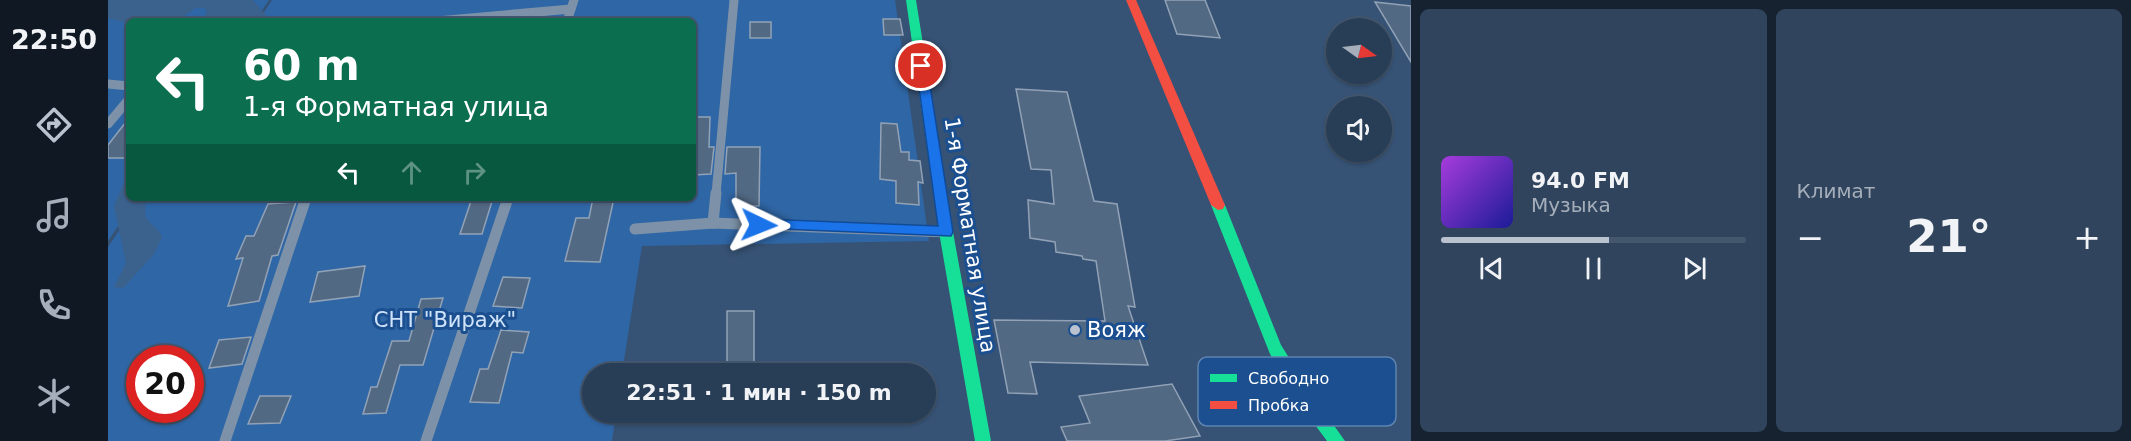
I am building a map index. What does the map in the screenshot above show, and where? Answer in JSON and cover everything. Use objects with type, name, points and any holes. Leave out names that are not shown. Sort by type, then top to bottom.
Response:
[{"type":"street","name":"1-я Форматная улица","points":[[911,0],[946,232],[983,441]]},
{"type":"street","points":[[1131,0],[1280,357]]},
{"type":"street","points":[[1325,426],[1336,441]]},
{"type":"lane","points":[[713,223],[734,0]]},
{"type":"lane","points":[[461,18],[573,4]]},
{"type":"lane","points":[[108,84],[126,86]]},
{"type":"lane","points":[[108,124],[126,103]]},
{"type":"lane","points":[[225,441],[305,201]]},
{"type":"lane","points":[[426,441],[507,201]]},
{"type":"lane","points":[[634,229],[713,223],[946,232]]},
{"type":"green space","points":[[108,0],[269,0],[257,18],[126,18],[126,201],[135,201],[108,241]]},
{"type":"green space","name":"СНТ \"Вираж\"","points":[[272,0],[895,0],[929,241],[642,246],[624,363],[582,363],[582,423],[615,423],[612,441],[108,441],[108,247],[139,201],[696,201],[696,18],[260,18]]},
{"type":"shaded area","points":[[108,0],[253,0],[268,18],[204,18],[207,13],[205,8],[195,8],[182,18],[126,18],[126,22],[108,18]]},
{"type":"shaded area","points":[[126,178],[126,201],[146,201],[145,214],[147,219],[162,237],[154,254],[123,288],[114,287],[126,263],[114,206]]},
{"type":"building","points":[[1165,0],[1205,0],[1220,38],[1177,34]]},
{"type":"building","points":[[1375,2],[1411,6],[1411,62],[1392,30],[1392,18],[1385,18]]},
{"type":"building","points":[[883,19],[900,19],[903,35],[884,35]]},
{"type":"building","points":[[750,22],[771,22],[771,38],[750,38]]},
{"type":"building","points":[[1016,89],[1067,92],[1094,201],[1117,204],[1135,307],[1128,306],[1148,365],[1030,362],[1037,394],[1008,393],[994,320],[1105,321],[1096,261],[1083,259],[1082,256],[1056,252],[1055,242],[1030,238],[1028,200],[1054,204],[1051,170],[1031,169]]},
{"type":"building","points":[[696,117],[710,117],[709,147],[714,147],[711,174],[696,175]]},
{"type":"building","points":[[126,122],[126,158],[108,158],[108,145]]},
{"type":"building","points":[[881,123],[897,124],[901,152],[909,152],[909,160],[920,161],[923,183],[918,182],[919,205],[896,203],[896,181],[880,179]]},
{"type":"building","points":[[727,147],[760,147],[759,206],[736,206],[736,173],[725,174]]},
{"type":"building","points":[[471,201],[492,201],[482,234],[460,234]]},
{"type":"building","points":[[592,201],[613,201],[600,262],[565,261],[576,218],[589,218]]},
{"type":"building","points":[[296,202],[278,255],[272,256],[259,301],[228,306],[243,258],[236,259],[246,236],[254,236],[268,204]]},
{"type":"building","points":[[365,266],[359,296],[310,302],[318,272]]},
{"type":"building","points":[[503,277],[530,278],[522,308],[493,306]]},
{"type":"building","points":[[443,298],[423,365],[400,365],[386,413],[363,414],[371,387],[377,387],[392,341],[409,341],[421,299]]},
{"type":"building","points":[[727,311],[754,311],[754,363],[727,363]]},
{"type":"building","points":[[501,330],[529,332],[523,353],[512,352],[499,403],[470,402],[480,369],[488,369]]},
{"type":"building","points":[[251,337],[242,364],[209,368],[219,340]]},
{"type":"building","points":[[1172,384],[1200,436],[1165,441],[1067,441],[1061,427],[1090,423],[1079,396]]},
{"type":"building","points":[[260,396],[291,396],[280,423],[248,424]]},
{"type":"traffic: fast","points":[[911,0],[946,232],[983,441]]},
{"type":"traffic: fast","points":[[1218,205],[1280,357]]},
{"type":"traffic: fast","points":[[1326,426],[1337,441]]},
{"type":"traffic: jam","points":[[1131,0],[1218,205]]},
{"type":"place","name":"Вояж","points":[[1075,330]]},
{"type":"route","points":[[759,225],[946,232],[921,66]]}]
